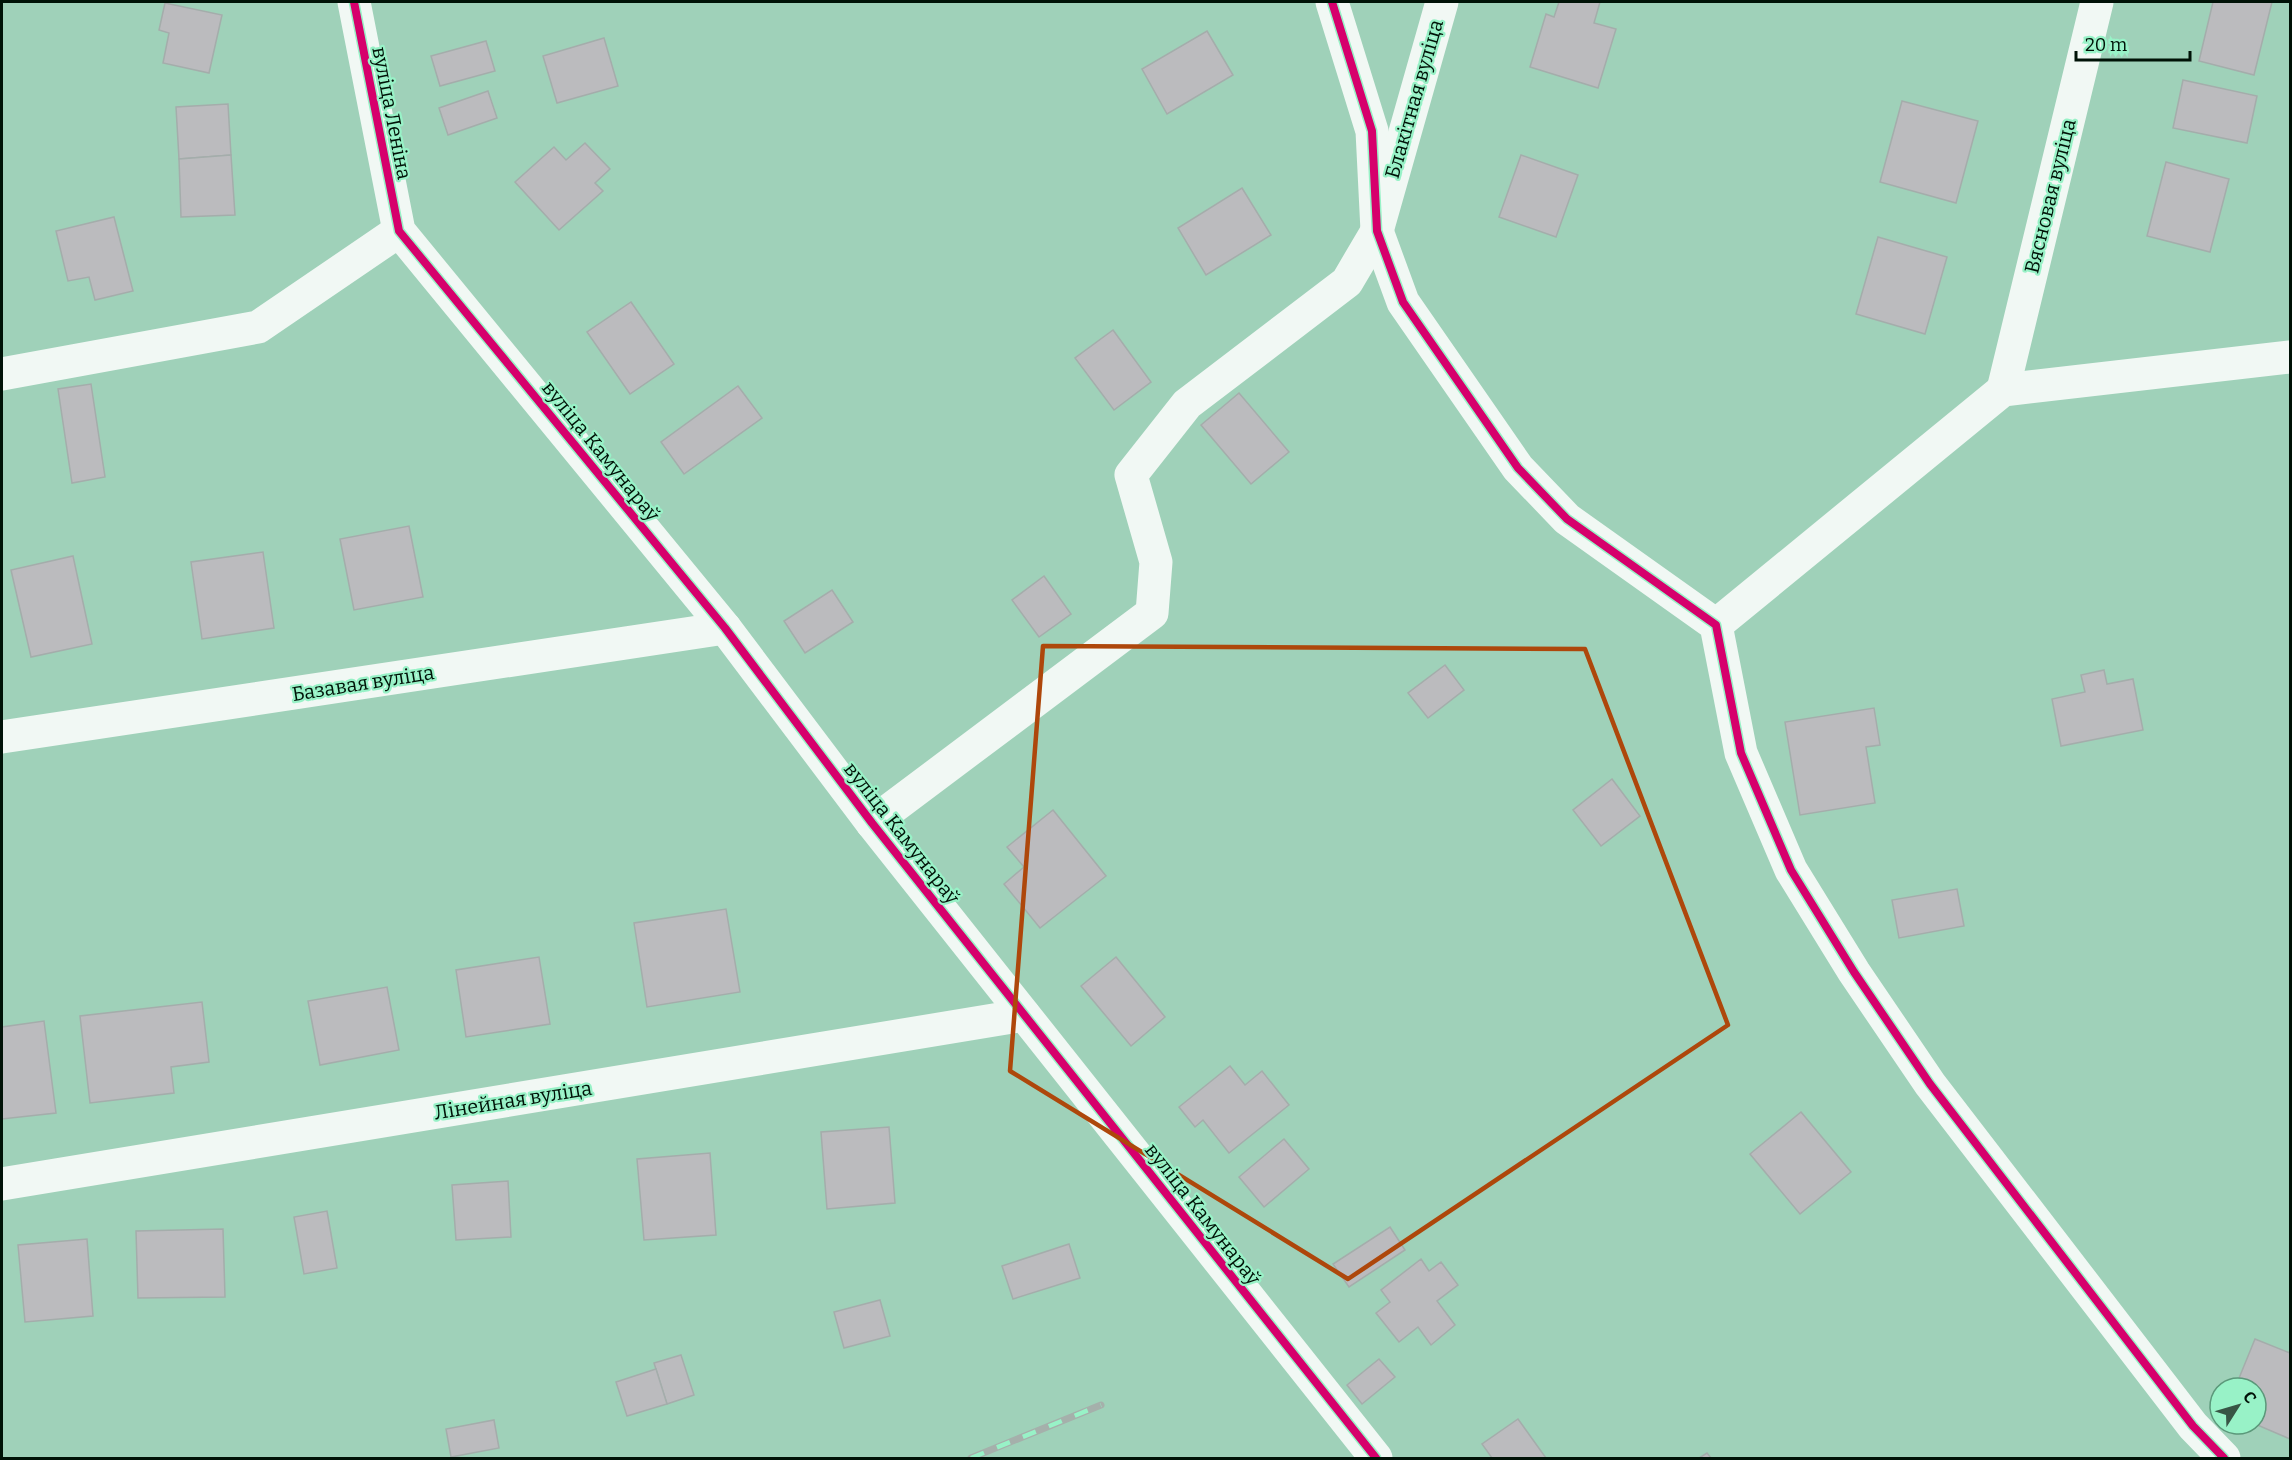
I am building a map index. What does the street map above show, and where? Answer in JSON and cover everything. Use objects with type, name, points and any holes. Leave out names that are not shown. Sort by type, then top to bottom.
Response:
[{"type":"street","name":"вуліца Леніна","points":[[354,2],[399,231]]},
{"type":"street","points":[[1332,2],[1372,130],[1377,231],[1403,302],[1518,468],[1568,519],[1716,625],[1741,753],[1791,870],[1854,972],[1930,1084],[2187,1417],[2224,1458]]},
{"type":"street","name":"Блакітная вуліца","points":[[872,823],[1152,613],[1156,562],[1131,475],[1187,404],[1347,282],[1377,231],[1442,2]]},
{"type":"street","name":"Вясновая вуліца","points":[[2003,390],[2097,2]]},
{"type":"street","points":[[2,374],[258,327],[399,231]]},
{"type":"street","name":"вуліца Камунараў","points":[[399,231],[724,628],[872,823],[1376,1458]]},
{"type":"street","points":[[1716,625],[2003,390],[2290,357]]},
{"type":"street","name":"Базавая вуліца","points":[[2,737],[724,628]]},
{"type":"street","name":"Лінейная вуліца","points":[[2,1184],[1024,1016]]},
{"type":"highlighted area","points":[[1043,646],[1585,649],[1728,1025],[1348,1279],[1010,1071]]},
{"type":"building","points":[[1559,2],[1600,2],[1594,23],[1616,29],[1598,88],[1530,67],[1546,14],[1554,17]]},
{"type":"building","points":[[2213,2],[2272,2],[2254,75],[2199,61]]},
{"type":"building","points":[[165,3],[222,15],[209,73],[163,63],[169,33],[159,30]]},
{"type":"building","points":[[1207,31],[1233,75],[1167,114],[1142,69]]},
{"type":"building","points":[[604,38],[618,86],[557,103],[543,56]]},
{"type":"building","points":[[486,41],[495,71],[440,86],[431,56]]},
{"type":"building","points":[[2183,80],[2257,96],[2247,143],[2173,128]]},
{"type":"building","points":[[488,91],[497,118],[448,135],[439,108]]},
{"type":"building","points":[[1902,101],[1978,121],[1956,203],[1880,182]]},
{"type":"building","points":[[228,104],[231,155],[179,159],[176,107]]},
{"type":"building","points":[[585,143],[610,169],[595,183],[603,191],[559,230],[515,182],[554,147],[566,160]]},
{"type":"building","points":[[231,155],[235,215],[181,217],[179,159]]},
{"type":"building","points":[[1521,155],[1578,175],[1556,237],[1499,217]]},
{"type":"building","points":[[2166,162],[2229,179],[2210,252],[2147,236]]},
{"type":"building","points":[[1242,188],[1271,235],[1206,275],[1178,228]]},
{"type":"building","points":[[114,217],[133,291],[95,300],[89,277],[68,281],[56,231]]},
{"type":"building","points":[[1878,237],[1947,257],[1925,334],[1856,314]]},
{"type":"building","points":[[631,302],[674,364],[630,394],[587,332]]},
{"type":"building","points":[[1113,330],[1151,382],[1114,410],[1075,358]]},
{"type":"building","points":[[91,384],[105,477],[72,483],[58,389]]},
{"type":"building","points":[[738,386],[762,418],[684,474],[661,442]]},
{"type":"building","points":[[1239,393],[1289,452],[1251,484],[1201,425]]},
{"type":"building","points":[[409,526],[423,597],[354,610],[340,539]]},
{"type":"building","points":[[263,552],[274,628],[202,639],[191,562]]},
{"type":"building","points":[[73,556],[92,644],[31,657],[11,570]]},
{"type":"building","points":[[1044,576],[1071,614],[1039,637],[1012,600]]},
{"type":"building","points":[[832,590],[853,622],[805,653],[784,621]]},
{"type":"building","points":[[1445,665],[1464,690],[1428,718],[1408,693]]},
{"type":"building","points":[[2104,670],[2107,684],[2133,679],[2143,730],[2061,746],[2052,699],[2085,692],[2081,675]]},
{"type":"building","points":[[1874,708],[1880,745],[1866,747],[1875,803],[1800,815],[1785,722]]},
{"type":"building","points":[[1612,779],[1640,816],[1601,846],[1573,810]]},
{"type":"building","points":[[1053,810],[1106,876],[1040,928],[1004,884],[1024,867],[1007,847]]},
{"type":"building","points":[[1957,889],[1964,926],[1899,938],[1892,900]]},
{"type":"building","points":[[726,909],[740,992],[647,1007],[634,923]]},
{"type":"building","points":[[539,957],[550,1024],[466,1037],[456,970]]},
{"type":"building","points":[[1116,957],[1165,1017],[1131,1046],[1081,986]]},
{"type":"building","points":[[387,987],[399,1050],[320,1065],[308,1001]]},
{"type":"building","points":[[202,1002],[209,1062],[171,1067],[174,1093],[90,1103],[80,1016]]},
{"type":"building","points":[[44,1021],[56,1113],[2,1119],[2,1027]]},
{"type":"building","points":[[1230,1066],[1245,1085],[1262,1071],[1289,1105],[1229,1153],[1203,1120],[1195,1127],[1179,1107]]},
{"type":"building","points":[[1801,1112],[1851,1172],[1800,1214],[1750,1154]]},
{"type":"building","points":[[889,1127],[895,1203],[827,1209],[821,1132]]},
{"type":"building","points":[[1284,1139],[1309,1169],[1264,1207],[1239,1177]]},
{"type":"building","points":[[710,1153],[716,1235],[644,1240],[637,1159]]},
{"type":"building","points":[[508,1181],[511,1237],[456,1240],[452,1185]]},
{"type":"building","points":[[327,1211],[337,1268],[304,1274],[294,1217]]},
{"type":"building","points":[[1390,1227],[1405,1250],[1349,1287],[1333,1264]]},
{"type":"building","points":[[223,1229],[225,1297],[138,1298],[136,1231]]},
{"type":"building","points":[[87,1239],[93,1316],[25,1322],[18,1245]]},
{"type":"building","points":[[1069,1244],[1080,1278],[1013,1299],[1002,1266]]},
{"type":"building","points":[[1421,1259],[1429,1271],[1441,1262],[1458,1285],[1437,1301],[1455,1325],[1431,1345],[1418,1327],[1399,1342],[1376,1313],[1390,1302],[1381,1290]]},
{"type":"building","points":[[880,1300],[890,1336],[844,1348],[834,1312]]},
{"type":"building","points":[[2255,1339],[2290,1353],[2290,1439],[2268,1430],[2268,1376],[2240,1376]]},
{"type":"building","points":[[681,1355],[694,1395],[667,1404],[654,1363]]},
{"type":"building","points":[[1379,1359],[1395,1377],[1362,1404],[1347,1385]]},
{"type":"building","points":[[656,1369],[667,1404],[627,1416],[616,1382]]},
{"type":"building","points":[[1518,1419],[1546,1458],[1492,1458],[1482,1444]]},
{"type":"building","points":[[494,1420],[499,1448],[451,1457],[446,1429]]},
{"type":"building","points":[[1707,1453],[1711,1458],[1699,1458]]},
{"type":"railway","points":[[971,1458],[1101,1405]]},
{"type":"cycle path","points":[[354,2],[399,231],[725,628],[872,823],[1376,1458]]},
{"type":"cycle path","points":[[1332,2],[1372,131],[1377,231],[1403,302],[1518,468],[1567,519],[1716,625],[1741,753],[1791,870],[1854,972],[1930,1084],[2193,1426],[2224,1458]]}]
